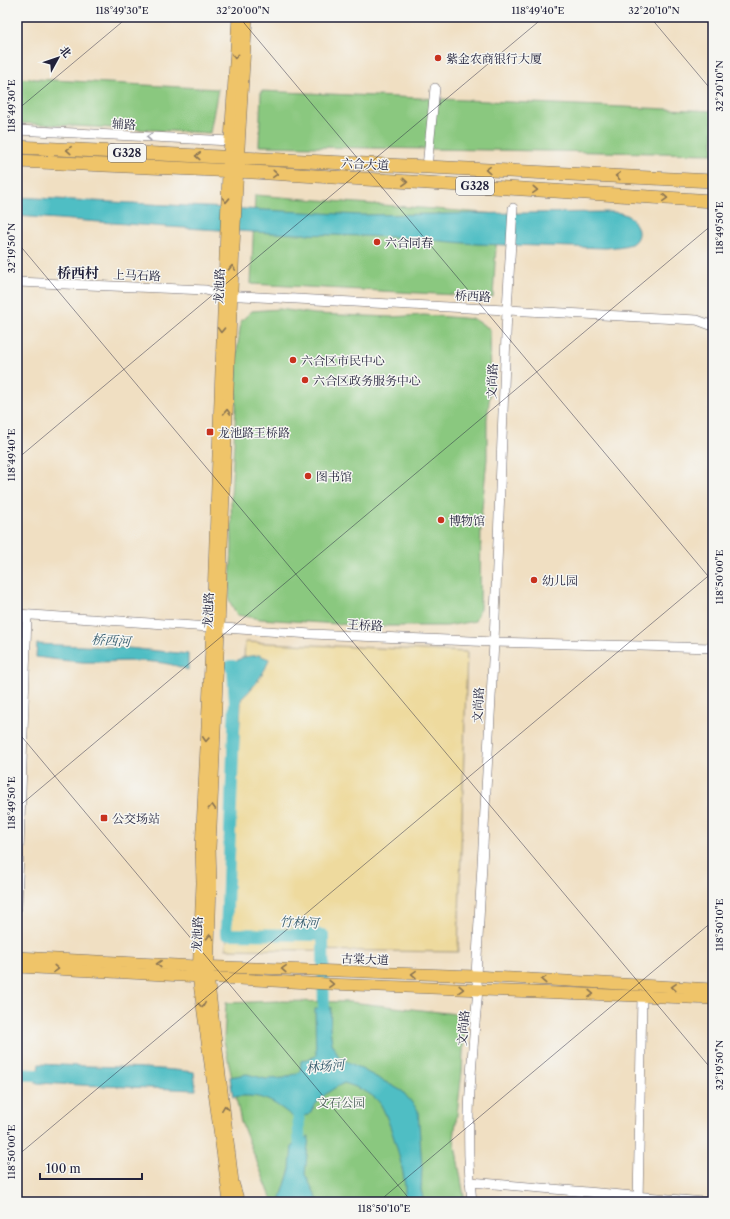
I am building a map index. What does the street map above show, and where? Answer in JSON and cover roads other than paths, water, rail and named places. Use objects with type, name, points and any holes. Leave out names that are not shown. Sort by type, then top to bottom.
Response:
[{"type":"highway","points":[[17,142],[38,148]]},
{"type":"highway","name":"六合大道","points":[[17,147],[232,165],[713,201]]},
{"type":"highway","name":"六合大道","points":[[17,161],[427,167],[713,181]]},
{"type":"main road","name":"龙池路","points":[[232,165],[230,141],[238,17]]},
{"type":"main road","name":"龙池路","points":[[229,1202],[203,971],[211,884],[210,848],[216,626],[232,165],[247,17]]},
{"type":"main road","name":"古棠大道","points":[[17,957],[203,971],[328,984],[713,999]]},
{"type":"main road","name":"古棠大道","points":[[17,967],[476,976],[713,989]]},
{"type":"main road","name":"龙池路","points":[[203,971],[233,1182],[239,1202]]},
{"type":"street","points":[[427,167],[435,88]]},
{"type":"street","name":"辅路","points":[[17,130],[230,141]]},
{"type":"street","name":"文尚路","points":[[472,1202],[470,1182],[469,1091],[478,989],[476,976],[494,642],[507,310],[513,208]]},
{"type":"street","name":"上马石路","points":[[17,282],[206,290],[227,295]]},
{"type":"street","name":"桥西路","points":[[227,295],[697,320],[713,326]]},
{"type":"street","name":"王桥路","points":[[17,614],[216,626],[311,634],[494,642],[713,648]]},
{"type":"street","points":[[17,908],[27,614]]},
{"type":"street","points":[[637,1199],[642,996]]},
{"type":"street","points":[[470,1182],[637,1199],[704,1202]]},
{"type":"water","points":[[17,197],[359,215],[612,212],[628,216],[637,226],[638,234],[635,241],[631,244],[606,248],[476,244],[394,237],[271,233],[168,227],[17,216]]},
{"type":"water","points":[[37,644],[128,648],[188,654],[188,670],[163,663],[136,661],[82,662],[36,657]]},
{"type":"water","points":[[259,655],[269,659],[264,671],[250,690],[235,703],[232,674],[235,663],[238,660],[248,656]]},
{"type":"water","points":[[331,1007],[330,1028],[332,1043],[339,1057],[402,1091],[418,1110],[422,1167],[421,1190],[424,1202],[400,1202],[404,1198],[404,1178],[388,1120],[379,1102],[358,1088],[344,1083],[324,1096],[312,1109],[309,1115],[293,1117],[279,1106],[265,1099],[251,1096],[233,1097],[230,1077],[247,1074],[266,1079],[284,1078],[300,1072],[301,1061],[316,1056],[315,1009]]},
{"type":"water","points":[[39,1064],[194,1072],[196,1090],[36,1083]]},
{"type":"water","points":[[309,1136],[305,1174],[318,1200],[324,1202],[282,1202],[281,1198],[290,1169],[292,1146]]},
{"type":"waterway","name":"竹林河","points":[[230,666],[233,666],[235,703],[226,934],[323,935],[324,1024]]},
{"type":"waterway","name":"林场河","points":[[17,1074],[53,1076]]},
{"type":"waterway","name":"竹林河","points":[[300,1157],[298,1107],[303,1101]]},
{"type":"place","name":"紫金农商银行大厦","points":[[438,58]]},
{"type":"place","name":"六合同春","points":[[377,242]]},
{"type":"place","name":"六合区市民中心","points":[[293,360]]},
{"type":"place","name":"六合区政务服务中心","points":[[305,380]]},
{"type":"place","name":"龙池路王桥路","points":[[210,432]]},
{"type":"place","name":"图书馆","points":[[308,476]]},
{"type":"place","name":"博物馆","points":[[441,520]]},
{"type":"place","name":"幼儿园","points":[[534,580]]},
{"type":"place","name":"公交场站","points":[[104,818]]},
{"type":"district","name":"桥西村","points":[[78,273]]},
{"type":"water label","name":"桥西河","points":[[111,640]]},
{"type":"park label","name":"文石公园","points":[[341,1102]]}]
